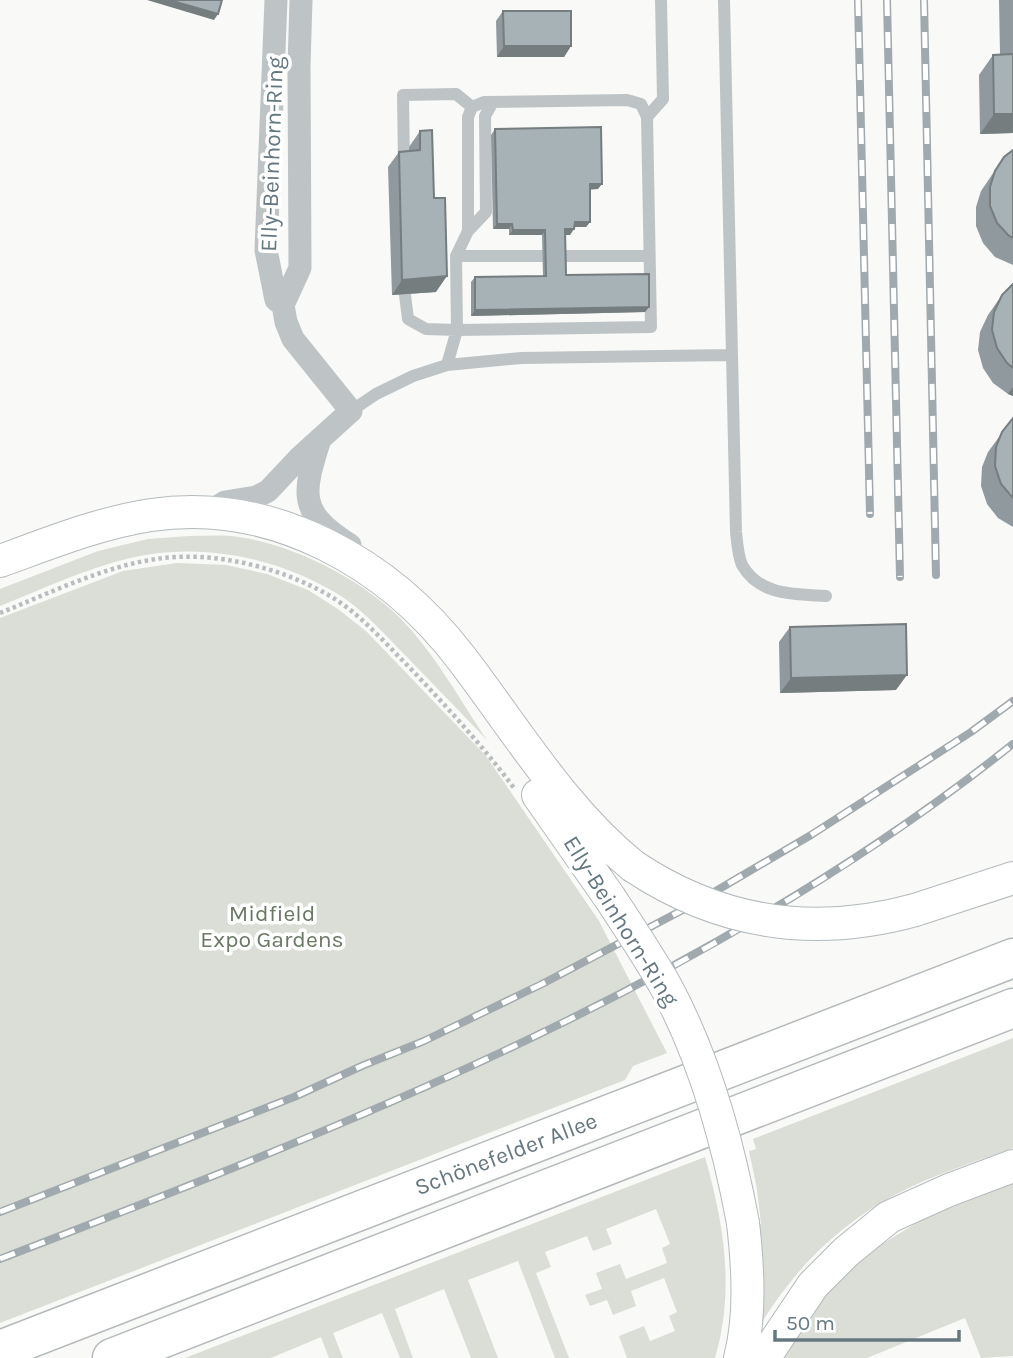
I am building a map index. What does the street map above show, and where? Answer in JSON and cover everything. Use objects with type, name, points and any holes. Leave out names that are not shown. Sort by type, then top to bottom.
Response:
[{"type":"highway","name":"Schönefelder Allee","points":[[0,1350],[1013,958]]},
{"type":"highway","name":"Schönefelder Allee","points":[[112,1358],[1013,1008]]},
{"type":"highway","points":[[944,1035],[1013,1018]]},
{"type":"street","name":"Elly-Beinhorn-Ring","points":[[276,0],[266,250],[276,300],[283,304]]},
{"type":"street","name":"Elly-Beinhorn-Ring","points":[[301,0],[300,268],[283,304],[293,340],[351,411]]},
{"type":"street","points":[[207,513],[225,502],[256,497],[268,491],[351,411]]},
{"type":"street","name":"Elly-Beinhorn-Ring","points":[[321,437],[307,485],[312,513],[321,524],[358,550],[369,568]]},
{"type":"street","name":"Elly-Beinhorn-Ring","points":[[0,561],[108,524],[154,515],[207,513],[237,516],[297,531],[369,568],[444,636],[555,788],[607,845],[633,866],[671,889],[734,914],[757,919],[826,925],[858,923],[915,910],[1011,877]]},
{"type":"street","name":"Elly-Beinhorn-Ring","points":[[494,704],[503,742],[610,898],[666,986],[692,1042],[724,1135],[743,1223],[747,1296],[744,1345],[740,1358]]},
{"type":"street","points":[[764,1358],[813,1285],[846,1252],[889,1217],[949,1190],[1013,1166]]},
{"type":"lane","points":[[647,117],[663,99],[661,0]]},
{"type":"lane","points":[[724,0],[736,532],[741,563],[757,582],[778,593],[826,596]]},
{"type":"lane","points":[[404,166],[403,95],[456,94],[472,107]]},
{"type":"lane","points":[[405,295],[408,319],[426,329],[651,327],[647,117],[641,104],[627,100],[484,102],[472,107],[468,117],[468,231]]},
{"type":"lane","points":[[447,365],[457,330],[456,256],[468,231],[486,212],[485,116],[493,102]]},
{"type":"lane","points":[[456,256],[649,256]]},
{"type":"lane","points":[[351,411],[376,394],[413,376],[447,365],[521,358],[731,355]]},
{"type":"path","points":[[0,613],[121,566],[157,559],[229,560],[270,570],[335,600],[377,634],[487,751],[517,792]]},
{"type":"green space","points":[[231,536],[276,546],[322,564],[365,590],[401,619],[413,633],[436,662],[487,740],[384,633],[352,604],[320,584],[268,563],[213,553],[157,553],[97,568],[0,606],[0,589],[98,551],[148,539]]},
{"type":"green space","name":"Midfield Expo Gardens","points":[[177,563],[226,565],[267,574],[308,590],[367,632],[486,756],[599,921],[667,1053],[633,1066],[625,1080],[0,1323],[0,618],[123,571]]},
{"type":"green space","points":[[1013,1038],[1013,1148],[925,1181],[867,1211],[826,1243],[808,1262],[775,1302],[761,1324],[758,1224],[761,1224],[749,1151],[756,1149],[753,1139]]},
{"type":"green space","points":[[705,1157],[725,1257],[725,1307],[715,1358],[627,1358],[619,1336],[644,1326],[650,1341],[675,1331],[669,1316],[677,1312],[664,1278],[631,1291],[636,1306],[613,1315],[607,1300],[590,1306],[585,1295],[602,1289],[596,1273],[620,1264],[626,1279],[667,1263],[662,1248],[670,1244],[656,1209],[606,1229],[612,1244],[593,1251],[587,1236],[545,1252],[551,1267],[536,1273],[569,1358],[555,1358],[518,1261],[468,1280],[498,1358],[471,1358],[444,1289],[395,1309],[413,1358],[400,1358],[382,1313],[333,1333],[343,1358],[329,1358],[321,1337],[271,1358],[185,1358]]},
{"type":"green space","points":[[1013,1184],[1013,1356],[981,1358],[965,1318],[867,1358],[778,1358],[817,1300],[864,1255],[928,1216]]},
{"type":"building","points":[[169,0],[222,0],[218,14]]},
{"type":"building","points":[[503,11],[571,11],[571,46],[504,46]]},
{"type":"building","points":[[1013,54],[1013,114],[994,114],[993,55]]},
{"type":"building","points":[[601,127],[602,184],[590,184],[590,222],[575,222],[574,229],[565,229],[566,275],[649,274],[649,307],[475,310],[475,277],[546,276],[545,230],[513,230],[512,224],[497,224],[495,129]]},
{"type":"building","points":[[432,130],[434,198],[445,198],[447,276],[402,280],[399,152],[420,150],[420,131]]},
{"type":"building","points":[[1013,150],[1013,238],[997,223],[990,206],[990,187],[995,171],[1004,157]]},
{"type":"building","points":[[1013,284],[1013,368],[997,348],[992,330],[994,312],[1002,295]]},
{"type":"building","points":[[1013,418],[1013,498],[1001,484],[995,466],[996,447],[1002,432]]},
{"type":"building","points":[[906,624],[907,675],[791,678],[790,627]]},
{"type":"railway","points":[[858,0],[870,514]]},
{"type":"railway","points":[[887,0],[900,577]]},
{"type":"railway","points":[[924,0],[936,575]]},
{"type":"railway","points":[[0,1212],[294,1097],[424,1041],[542,984],[692,905],[811,835],[971,732],[1013,701]]},
{"type":"railway","points":[[0,1259],[265,1155],[397,1099],[527,1040],[654,976],[778,906],[898,829],[1013,744]]}]
